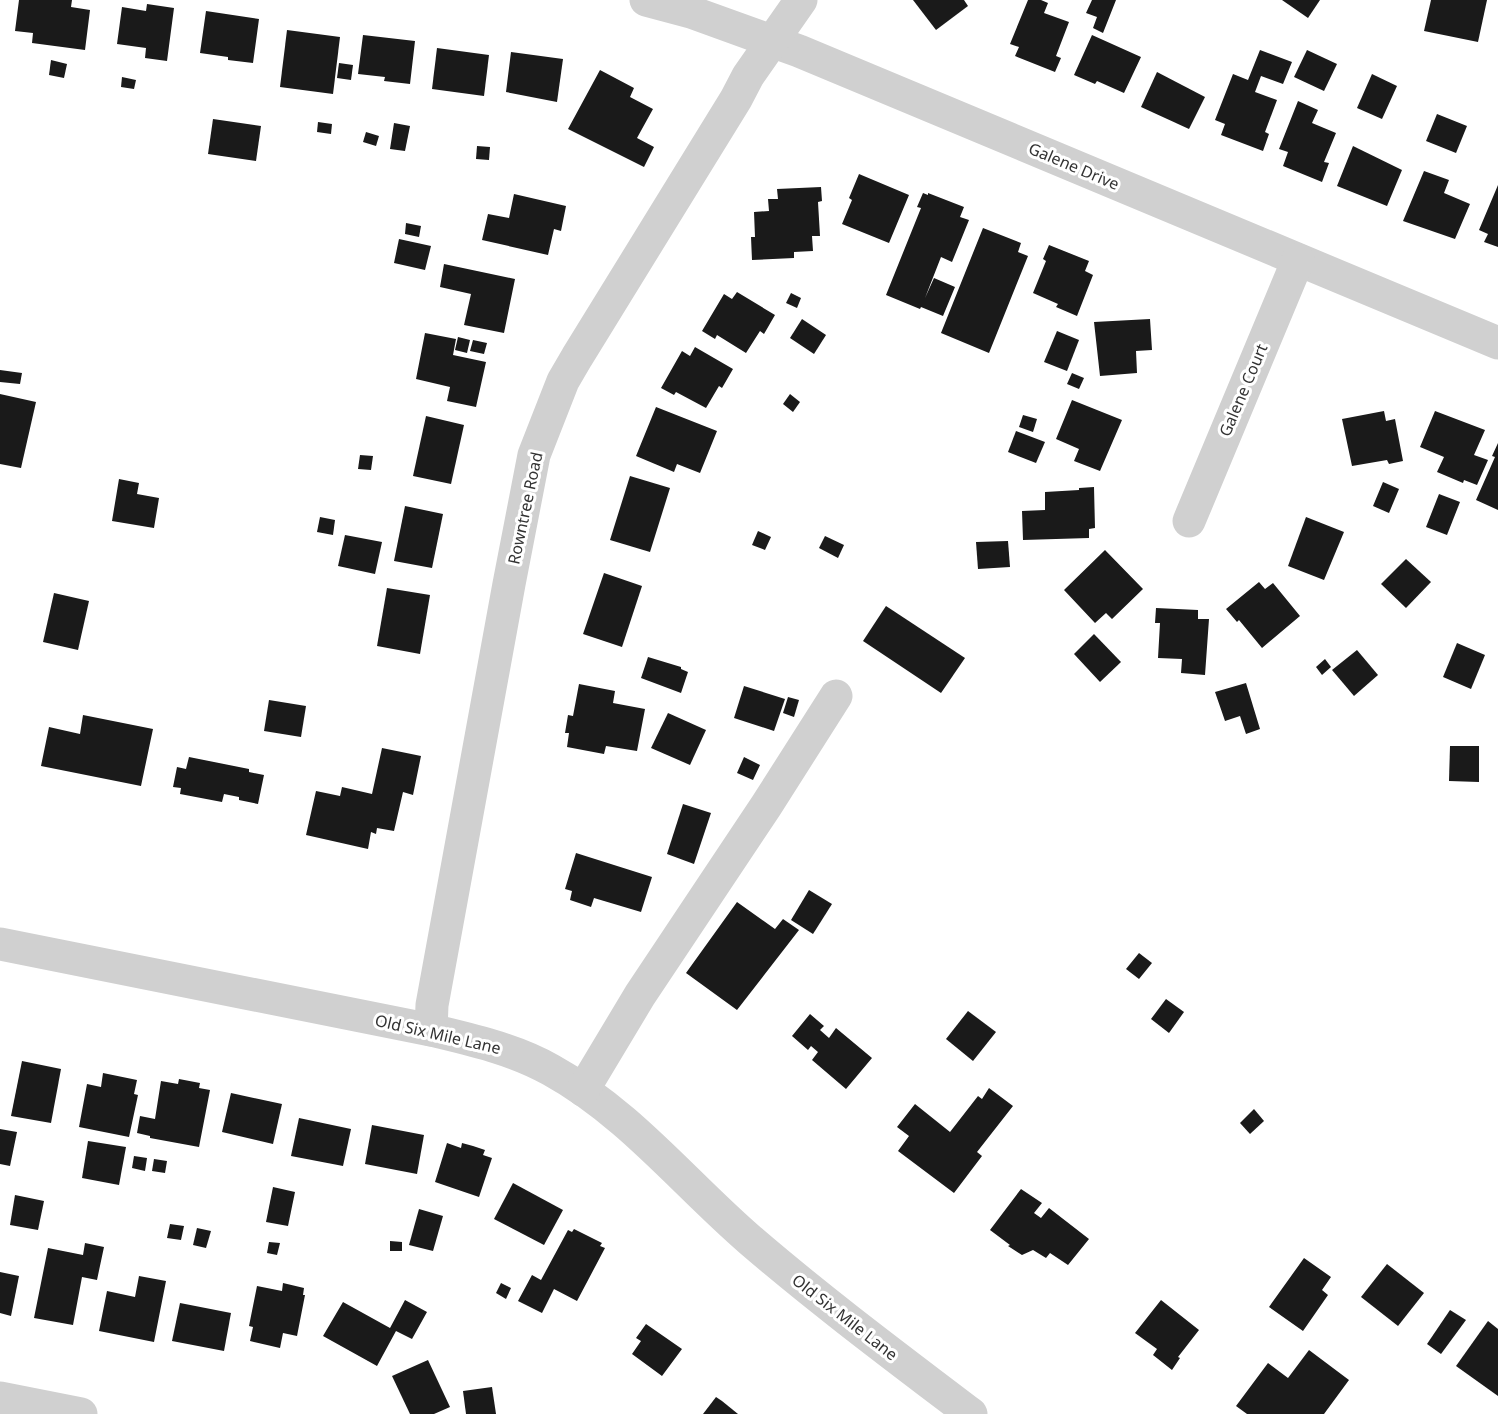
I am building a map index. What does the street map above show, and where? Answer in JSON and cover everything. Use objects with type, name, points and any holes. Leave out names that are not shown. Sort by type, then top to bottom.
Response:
[{"type":"street","name":"Galene Drive","points":[[646,0],[691,12],[799,51],[1498,343]]},
{"type":"street","name":"Rowntree Road","points":[[431,1030],[432,1005],[508,584],[534,455],[563,381],[576,357],[748,76],[801,0]]},
{"type":"street","name":"Galene Court","points":[[1189,521],[1298,260]]},
{"type":"street","points":[[583,1090],[640,995],[836,696]]},
{"type":"street","name":"Old Six Mile Lane","points":[[0,944],[431,1030],[488,1044],[550,1069],[614,1112],[747,1237],[812,1293],[971,1414]]},
{"type":"street","points":[[0,1398],[81,1414]]},
{"type":"building","points":[[19,0],[72,0],[71,7],[90,10],[85,50],[32,43],[33,33],[15,31]]},
{"type":"building","points":[[913,0],[964,0],[968,6],[936,30]]},
{"type":"building","points":[[1028,0],[1041,0],[1048,3],[1044,13],[1069,22],[1056,56],[1061,58],[1055,72],[1015,56],[1019,47],[1010,44]]},
{"type":"building","points":[[1092,0],[1116,0],[1103,33],[1093,28],[1097,17],[1086,13]]},
{"type":"building","points":[[1282,0],[1320,0],[1308,18]]},
{"type":"building","points":[[1431,0],[1487,0],[1478,42],[1424,31]]},
{"type":"building","points":[[147,4],[174,8],[167,61],[145,58],[146,48],[117,44],[122,7],[146,11]]},
{"type":"building","points":[[206,11],[259,19],[253,63],[200,53]]},
{"type":"building","points":[[287,30],[340,37],[333,94],[280,87]]},
{"type":"building","points":[[363,35],[415,41],[410,84],[384,81],[385,77],[358,74]]},
{"type":"building","points":[[1092,35],[1141,57],[1124,93],[1097,81],[1095,84],[1074,75]]},
{"type":"building","points":[[437,48],[489,55],[484,96],[432,89]]},
{"type":"building","points":[[1260,50],[1292,62],[1283,84],[1261,76],[1255,92],[1277,100],[1265,132],[1269,134],[1263,151],[1221,135],[1225,124],[1215,120],[1233,74],[1248,80]]},
{"type":"building","points":[[1307,50],[1337,64],[1324,91],[1294,77]]},
{"type":"building","points":[[511,52],[563,59],[557,102],[506,92]]},
{"type":"building","points":[[51,60],[67,64],[64,78],[49,75]]},
{"type":"building","points":[[339,63],[353,65],[351,80],[337,78]]},
{"type":"building","points":[[600,70],[634,88],[630,97],[653,109],[637,138],[654,147],[644,167],[568,129]]},
{"type":"building","points":[[1157,72],[1205,97],[1189,129],[1141,107]]},
{"type":"building","points":[[1372,74],[1397,86],[1382,119],[1357,108]]},
{"type":"building","points":[[122,77],[136,80],[134,89],[121,87]]},
{"type":"building","points":[[1298,101],[1318,110],[1312,123],[1336,133],[1324,162],[1329,163],[1322,182],[1283,166],[1288,152],[1279,149]]},
{"type":"building","points":[[1437,114],[1467,126],[1456,153],[1426,141]]},
{"type":"building","points":[[213,119],[261,126],[256,161],[208,154]]},
{"type":"building","points":[[318,122],[332,124],[331,134],[317,132]]},
{"type":"building","points":[[394,123],[410,126],[405,151],[390,149]]},
{"type":"building","points":[[366,132],[379,136],[376,146],[363,142]]},
{"type":"building","points":[[477,146],[490,147],[489,160],[476,159]]},
{"type":"building","points":[[1353,146],[1402,170],[1387,206],[1337,186]]},
{"type":"building","points":[[1424,171],[1449,180],[1444,193],[1470,204],[1455,239],[1403,221]]},
{"type":"building","points":[[859,174],[909,195],[889,243],[842,224]]},
{"type":"building","points":[[1498,185],[1498,247],[1484,242],[1488,234],[1479,230]]},
{"type":"building","points":[[821,187],[822,201],[818,202],[820,236],[812,236],[813,251],[794,252],[794,258],[752,260],[751,237],[755,237],[754,212],[769,211],[768,199],[778,199],[777,189]]},
{"type":"building","points":[[923,193],[964,207],[960,217],[969,220],[952,262],[941,257],[925,298],[934,278],[955,287],[943,316],[886,295],[921,208],[917,207]]},
{"type":"building","points":[[514,194],[566,206],[561,231],[554,229],[548,255],[482,240],[488,214],[509,218]]},
{"type":"building","points":[[406,223],[421,226],[419,237],[405,234]]},
{"type":"building","points":[[983,228],[1021,243],[1018,252],[1028,256],[989,353],[941,333]]},
{"type":"building","points":[[399,239],[431,246],[425,270],[394,263]]},
{"type":"building","points":[[1049,245],[1089,261],[1085,271],[1093,275],[1077,316],[1056,307],[1058,304],[1033,293],[1046,261],[1043,259]]},
{"type":"building","points":[[444,264],[515,279],[504,333],[464,325],[471,294],[440,287]]},
{"type":"building","points":[[737,292],[775,315],[764,334],[760,331],[746,353],[717,335],[715,339],[702,331],[724,294],[732,299]]},
{"type":"building","points":[[791,293],[801,298],[797,308],[786,303]]},
{"type":"building","points":[[802,319],[826,335],[814,354],[790,338]]},
{"type":"building","points":[[1150,319],[1152,350],[1136,351],[1137,373],[1100,376],[1094,322]]},
{"type":"building","points":[[1057,331],[1079,340],[1067,371],[1044,362]]},
{"type":"building","points":[[425,333],[456,339],[453,355],[486,362],[476,407],[447,401],[450,387],[416,379]]},
{"type":"building","points":[[458,337],[470,340],[467,353],[455,350]]},
{"type":"building","points":[[473,340],[487,343],[484,354],[470,351]]},
{"type":"building","points":[[695,347],[733,369],[722,388],[719,386],[706,408],[676,392],[674,395],[661,388],[682,351],[690,356]]},
{"type":"building","points":[[0,370],[22,373],[20,384],[0,382]]},
{"type":"building","points":[[1072,373],[1084,378],[1079,389],[1067,384]]},
{"type":"building","points":[[0,394],[36,402],[21,468],[0,464]]},
{"type":"building","points":[[790,394],[800,402],[793,412],[783,404]]},
{"type":"building","points":[[1072,400],[1122,420],[1100,471],[1074,461],[1079,449],[1056,439]]},
{"type":"building","points":[[656,407],[717,431],[700,473],[677,464],[674,472],[636,456]]},
{"type":"building","points":[[1384,411],[1386,421],[1395,419],[1403,461],[1389,464],[1387,460],[1352,466],[1342,419]]},
{"type":"building","points":[[1435,411],[1485,430],[1474,455],[1488,460],[1477,485],[1464,480],[1463,483],[1437,472],[1444,457],[1420,447]]},
{"type":"building","points":[[1023,415],[1037,419],[1033,432],[1019,427]]},
{"type":"building","points":[[426,416],[464,425],[451,484],[413,476]]},
{"type":"building","points":[[1016,431],[1045,442],[1036,463],[1008,452]]},
{"type":"building","points":[[1498,443],[1498,510],[1476,500],[1495,457],[1492,456]]},
{"type":"building","points":[[360,455],[373,456],[371,470],[358,469]]},
{"type":"building","points":[[630,476],[670,488],[650,552],[610,540]]},
{"type":"building","points":[[119,479],[139,483],[137,494],[159,498],[154,528],[112,521]]},
{"type":"building","points":[[1383,482],[1399,489],[1389,513],[1373,506]]},
{"type":"building","points":[[1094,487],[1095,528],[1089,529],[1089,538],[1023,540],[1022,511],[1045,510],[1045,492]]},
{"type":"building","points":[[1439,494],[1460,502],[1447,535],[1426,527]]},
{"type":"building","points":[[405,506],[443,514],[432,568],[394,561]]},
{"type":"building","points":[[320,517],[335,520],[333,535],[317,532]]},
{"type":"building","points":[[1306,517],[1344,532],[1324,580],[1288,566]]},
{"type":"building","points":[[758,531],[771,537],[765,550],[752,545]]},
{"type":"building","points":[[345,535],[382,542],[375,574],[338,566]]},
{"type":"building","points":[[825,536],[844,545],[838,558],[819,548]]},
{"type":"building","points":[[1008,541],[1010,567],[978,569],[976,542]]},
{"type":"building","points":[[1105,550],[1143,589],[1112,619],[1106,613],[1095,623],[1064,590]]},
{"type":"building","points":[[1406,559],[1431,582],[1406,608],[1381,584]]},
{"type":"building","points":[[604,573],[642,586],[622,647],[583,634]]},
{"type":"building","points":[[1259,582],[1265,589],[1273,583],[1300,616],[1262,648],[1239,620],[1237,622],[1226,609]]},
{"type":"building","points":[[387,588],[430,595],[420,654],[377,646]]},
{"type":"building","points":[[54,593],[89,601],[78,650],[43,642]]},
{"type":"building","points":[[886,606],[965,658],[941,693],[863,641]]},
{"type":"building","points":[[1156,608],[1198,610],[1198,619],[1209,619],[1205,675],[1181,673],[1182,659],[1158,658],[1160,623],[1155,623]]},
{"type":"building","points":[[1094,634],[1121,662],[1100,682],[1074,654]]},
{"type":"building","points":[[1457,643],[1485,655],[1471,689],[1443,677]]},
{"type":"building","points":[[1357,650],[1378,675],[1354,696],[1332,670]]},
{"type":"building","points":[[648,657],[681,667],[688,672],[681,693],[641,678]]},
{"type":"building","points":[[1325,659],[1331,667],[1322,675],[1316,667]]},
{"type":"building","points":[[1246,683],[1260,729],[1246,734],[1240,716],[1225,721],[1215,692]]},
{"type":"building","points":[[579,684],[615,691],[613,703],[645,709],[637,751],[606,746],[604,754],[567,747],[569,733],[565,733],[568,715],[573,716]]},
{"type":"building","points":[[744,686],[785,699],[774,731],[734,718]]},
{"type":"building","points":[[788,697],[799,700],[794,717],[783,713]]},
{"type":"building","points":[[269,700],[306,706],[301,737],[264,731]]},
{"type":"building","points":[[668,713],[706,730],[690,765],[651,748]]},
{"type":"building","points":[[83,715],[153,729],[141,786],[41,766],[49,727],[80,734]]},
{"type":"building","points":[[1450,746],[1479,746],[1479,782],[1449,781]]},
{"type":"building","points":[[382,748],[421,756],[413,795],[403,792],[394,831],[377,828],[376,834],[371,832],[368,849],[306,835],[316,791],[340,796],[342,787],[372,794]]},
{"type":"building","points":[[189,757],[249,769],[249,772],[264,775],[258,804],[224,794],[222,802],[180,794],[181,788],[173,787],[177,767],[186,769]]},
{"type":"building","points":[[744,757],[760,765],[753,780],[737,773]]},
{"type":"building","points":[[683,804],[711,813],[694,864],[667,854]]},
{"type":"building","points":[[576,853],[652,877],[641,912],[594,898],[591,907],[570,900],[572,891],[565,889]]},
{"type":"building","points":[[809,890],[832,904],[813,934],[791,920]]},
{"type":"building","points":[[737,902],[775,929],[783,919],[799,930],[737,1010],[686,973]]},
{"type":"building","points":[[1139,953],[1152,963],[1139,979],[1126,969]]},
{"type":"building","points":[[1166,999],[1184,1012],[1169,1033],[1151,1019]]},
{"type":"building","points":[[968,1011],[996,1032],[973,1061],[946,1039]]},
{"type":"building","points":[[810,1014],[824,1026],[820,1030],[829,1038],[836,1028],[872,1058],[846,1089],[812,1060],[818,1052],[811,1046],[808,1050],[792,1036]]},
{"type":"building","points":[[22,1061],[61,1069],[51,1123],[11,1116]]},
{"type":"building","points":[[103,1073],[137,1080],[134,1094],[138,1095],[129,1137],[79,1127],[87,1084],[101,1087]]},
{"type":"building","points":[[179,1079],[200,1083],[199,1088],[210,1090],[199,1147],[150,1138],[150,1136],[137,1133],[140,1116],[155,1119],[161,1081],[178,1084]]},
{"type":"building","points":[[989,1088],[1013,1106],[977,1152],[982,1156],[954,1193],[898,1151],[909,1136],[897,1127],[915,1104],[950,1132],[978,1096],[982,1099]]},
{"type":"building","points":[[231,1093],[282,1104],[273,1144],[222,1132]]},
{"type":"building","points":[[1254,1109],[1264,1121],[1250,1134],[1240,1123]]},
{"type":"building","points":[[299,1118],[351,1129],[343,1166],[291,1156]]},
{"type":"building","points":[[372,1125],[424,1135],[417,1174],[365,1164]]},
{"type":"building","points":[[0,1129],[17,1132],[10,1166],[0,1164]]},
{"type":"building","points":[[88,1141],[126,1147],[119,1185],[82,1178]]},
{"type":"building","points":[[447,1143],[461,1148],[462,1143],[485,1150],[483,1155],[492,1158],[479,1197],[435,1182]]},
{"type":"building","points":[[134,1156],[147,1158],[145,1171],[132,1168]]},
{"type":"building","points":[[154,1159],[167,1161],[165,1173],[152,1171]]},
{"type":"building","points":[[513,1183],[563,1210],[544,1245],[494,1219]]},
{"type":"building","points":[[273,1187],[295,1192],[288,1226],[266,1222]]},
{"type":"building","points":[[1021,1189],[1042,1203],[1034,1213],[1041,1218],[1049,1208],[1089,1239],[1068,1265],[1050,1253],[1046,1258],[1033,1250],[1022,1255],[990,1230]]},
{"type":"building","points":[[15,1195],[44,1201],[38,1230],[10,1225]]},
{"type":"building","points":[[419,1209],[443,1216],[433,1251],[409,1245]]},
{"type":"building","points":[[170,1224],[184,1226],[181,1240],[167,1238]]},
{"type":"building","points":[[197,1228],[211,1231],[206,1248],[193,1245]]},
{"type":"building","points":[[574,1229],[602,1243],[600,1246],[605,1248],[577,1301],[554,1289],[542,1313],[518,1301],[532,1275],[541,1280],[568,1230],[572,1232]]},
{"type":"building","points":[[390,1241],[402,1242],[402,1251],[390,1251]]},
{"type":"building","points":[[269,1242],[280,1243],[277,1255],[267,1253]]},
{"type":"building","points":[[85,1243],[104,1247],[97,1280],[82,1277],[73,1325],[34,1318],[48,1248],[83,1255]]},
{"type":"building","points":[[1304,1258],[1331,1277],[1322,1290],[1328,1295],[1303,1331],[1269,1307]]},
{"type":"building","points":[[1387,1264],[1424,1293],[1398,1326],[1361,1297]]},
{"type":"building","points":[[0,1272],[19,1276],[11,1316],[0,1313]]},
{"type":"building","points":[[139,1276],[166,1281],[154,1342],[99,1331],[107,1291],[135,1297]]},
{"type":"building","points":[[283,1283],[304,1288],[303,1295],[305,1295],[297,1336],[283,1333],[280,1348],[250,1341],[253,1327],[249,1326],[257,1286],[282,1291]]},
{"type":"building","points":[[501,1283],[511,1288],[506,1299],[496,1293]]},
{"type":"building","points":[[405,1300],[427,1312],[412,1339],[396,1331],[377,1366],[323,1336],[343,1302],[390,1328]]},
{"type":"building","points":[[1161,1300],[1199,1330],[1178,1357],[1180,1358],[1172,1370],[1153,1355],[1157,1349],[1135,1333]]},
{"type":"building","points":[[180,1303],[231,1313],[224,1351],[172,1341]]},
{"type":"building","points":[[1450,1310],[1466,1320],[1441,1354],[1427,1344]]},
{"type":"building","points":[[1488,1321],[1498,1329],[1498,1396],[1456,1366]]},
{"type":"building","points":[[646,1324],[682,1349],[662,1376],[632,1354],[641,1341],[636,1338]]},
{"type":"building","points":[[1309,1350],[1349,1380],[1324,1414],[1247,1414],[1236,1406],[1268,1363],[1288,1378]]},
{"type":"building","points":[[428,1360],[450,1407],[434,1414],[410,1414],[392,1376]]},
{"type":"building","points":[[492,1387],[496,1414],[466,1414],[463,1391]]},
{"type":"building","points":[[716,1397],[722,1401],[738,1414],[703,1414]]}]
